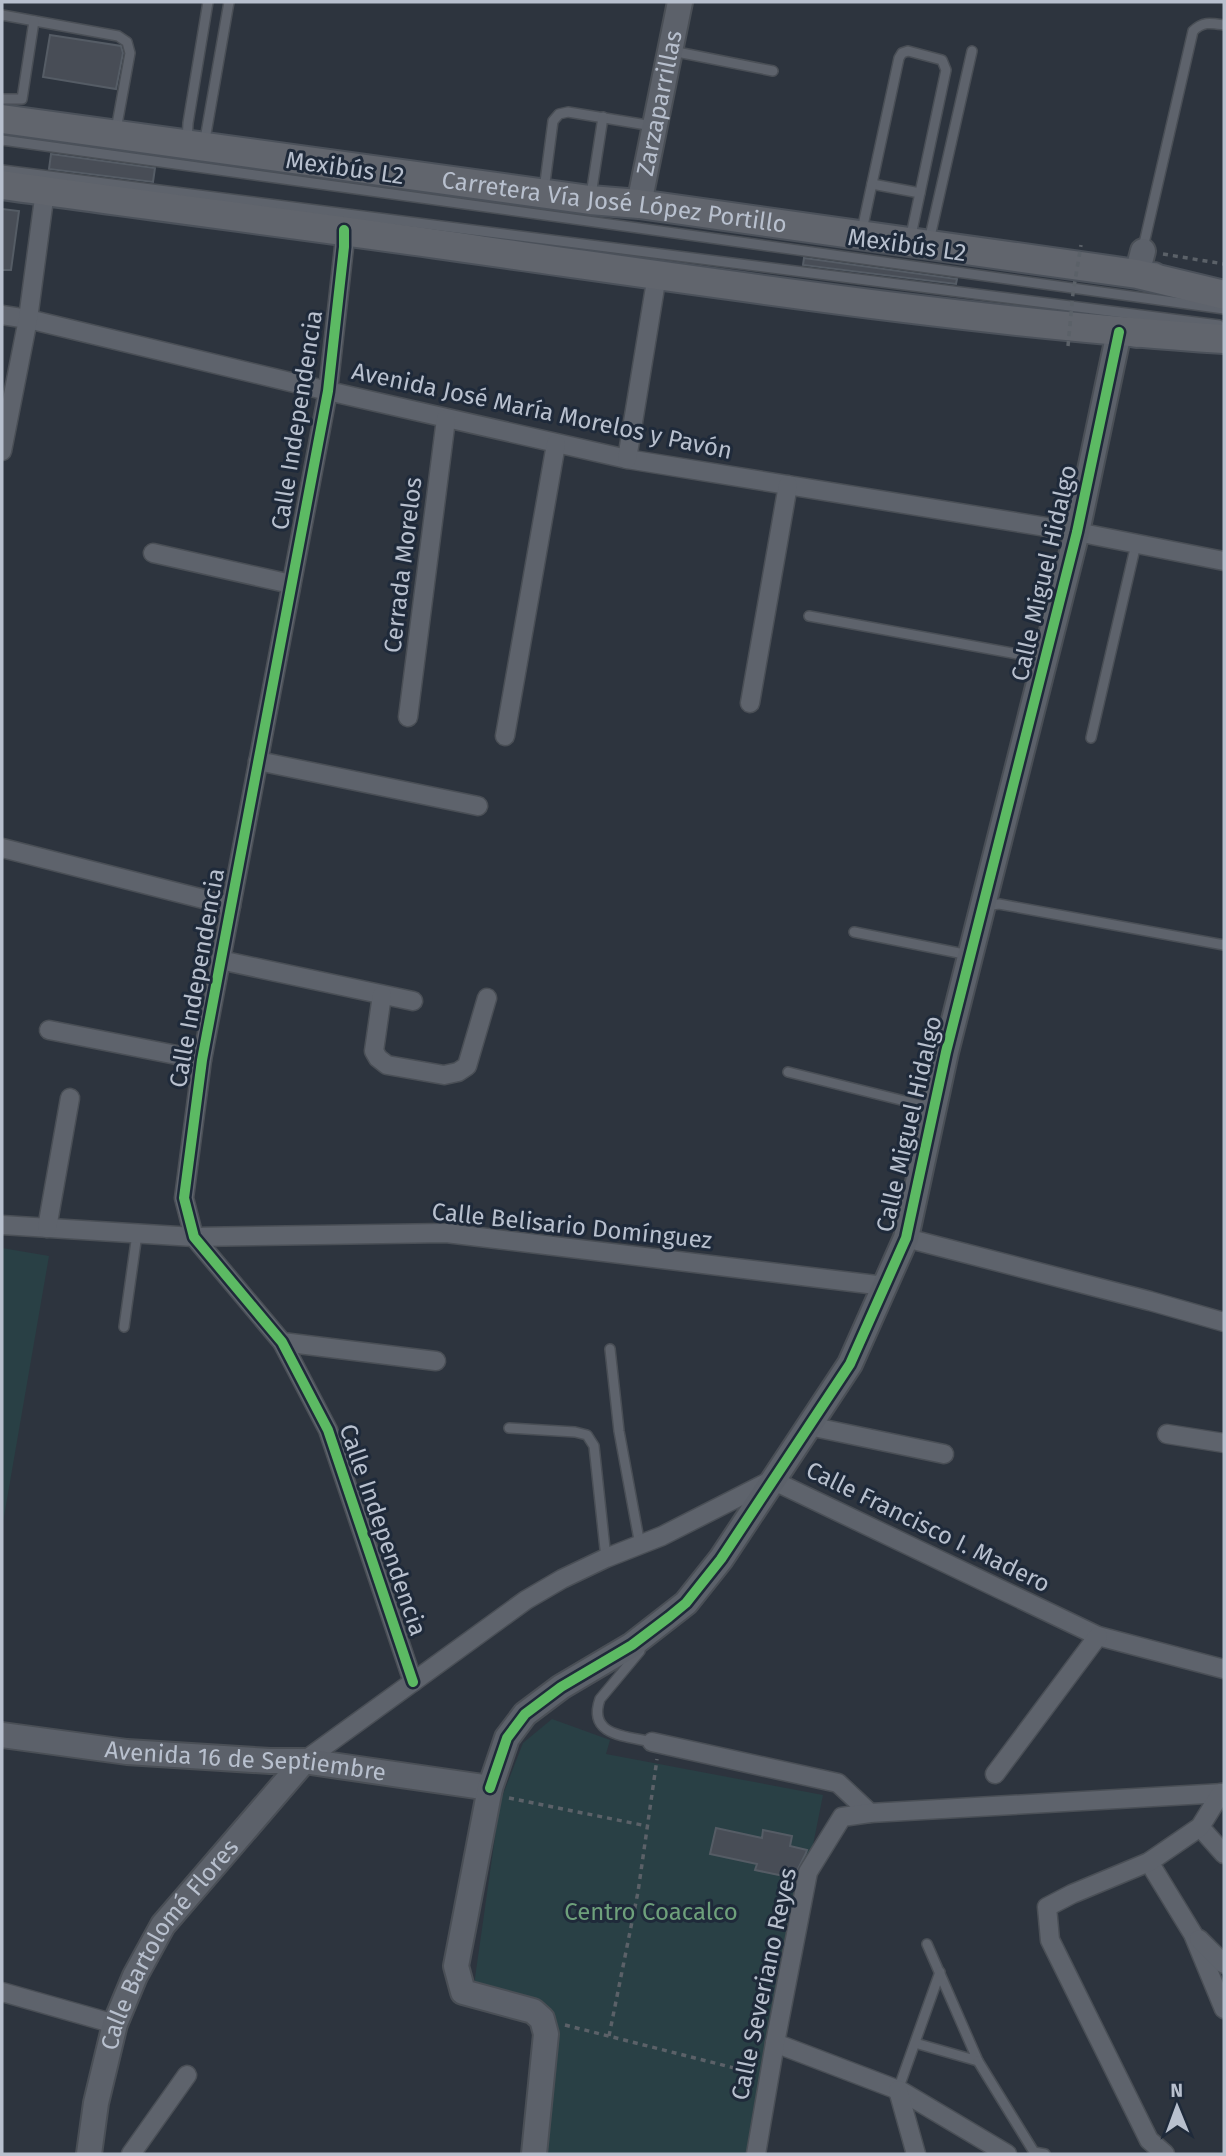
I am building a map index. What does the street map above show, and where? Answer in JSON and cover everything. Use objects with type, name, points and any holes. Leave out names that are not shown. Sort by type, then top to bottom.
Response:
[{"type":"main road","name":"Carretera Vía José López Portillo","points":[[2,119],[590,200],[639,204],[861,237],[1140,263],[1224,295]]},
{"type":"main road","points":[[2,185],[1051,326],[1224,339]]},
{"type":"street","name":"Zarzaparrillas","points":[[639,204],[680,2]]},
{"type":"street","points":[[2,451],[28,318],[45,191]]},
{"type":"street","name":"Calle Independencia","points":[[344,230],[328,391],[202,1060],[184,1198],[194,1237],[282,1342],[328,1430],[414,1682]]},
{"type":"street","points":[[1140,263],[1224,282]]},
{"type":"street","points":[[627,458],[657,275]]},
{"type":"street","name":"Avenida José María Morelos y Pavón","points":[[2,315],[28,318],[556,444],[1077,532]]},
{"type":"street","points":[[1119,332],[1224,348]]},
{"type":"street","name":"Calle Miguel Hidalgo","points":[[542,2019],[533,2011],[463,1992],[456,1966],[489,1791],[507,1738],[525,1714],[561,1687],[632,1645],[668,1617],[686,1602],[722,1559],[850,1364],[906,1238],[983,906],[1077,532],[1119,332]]},
{"type":"street","name":"Cerrada Morelos","points":[[408,717],[446,419]]},
{"type":"street","points":[[505,736],[556,444]]},
{"type":"street","points":[[750,703],[788,485]]},
{"type":"street","points":[[1077,532],[1224,561]]},
{"type":"street","points":[[153,553],[291,584]]},
{"type":"street","points":[[258,761],[478,806]]},
{"type":"street","points":[[2,848],[231,906]]},
{"type":"street","points":[[220,960],[413,1001]]},
{"type":"street","points":[[382,995],[374,1051],[377,1058],[387,1065],[444,1075],[458,1072],[467,1066],[487,998]]},
{"type":"street","points":[[48,1030],[202,1060]]},
{"type":"street","points":[[47,1228],[69,1098]]},
{"type":"street","name":"Calle Belisario Domínguez","points":[[2,1225],[194,1237],[446,1233],[885,1286]]},
{"type":"street","points":[[906,1238],[1224,1322]]},
{"type":"street","points":[[282,1342],[436,1361]]},
{"type":"street","points":[[809,1426],[944,1454]]},
{"type":"street","points":[[1167,1434],[1224,1443]]},
{"type":"street","name":"Calle Francisco I. Madero","points":[[304,1762],[526,1600],[606,1558],[662,1536],[772,1480],[1098,1636],[1224,1669]]},
{"type":"street","points":[[995,1774],[1098,1636]]},
{"type":"street","name":"Avenida 16 de Septiembre","points":[[2,1735],[127,1752],[304,1762],[489,1791]]},
{"type":"street","points":[[656,1743],[838,1783],[870,1812]]},
{"type":"street","name":"Calle Bartolomé Flores","points":[[89,2154],[96,2103],[115,2024],[135,1976],[163,1924],[304,1762]]},
{"type":"street","points":[[1165,2154],[1149,2140],[1050,1940],[1047,1907],[1149,1862],[1200,1827],[1223,1793]]},
{"type":"street","name":"Calle Severiano Reyes","points":[[756,2154],[808,1872],[842,1817],[870,1812],[1223,1793]]},
{"type":"street","points":[[1200,1827],[1224,1854]]},
{"type":"street","points":[[1149,1862],[1193,1934],[1224,2009]]},
{"type":"street","points":[[1193,1934],[1224,1964]]},
{"type":"street","points":[[2,1992],[115,2024]]},
{"type":"street","points":[[534,2154],[546,2034],[542,2019]]},
{"type":"street","points":[[775,2043],[898,2090],[1007,2154]]},
{"type":"street","points":[[131,2154],[187,2075]]},
{"type":"street","points":[[898,2090],[916,2154]]},
{"type":"lane","points":[[196,146],[188,123],[208,2]]},
{"type":"lane","points":[[196,146],[229,2]]},
{"type":"lane","points":[[2,15],[118,36],[127,42],[130,53],[116,134]]},
{"type":"lane","points":[[2,99],[22,99],[34,21]]},
{"type":"lane","points":[[1140,263],[1193,31],[1207,22],[1224,24]]},
{"type":"lane","points":[[670,50],[773,71]]},
{"type":"lane","points":[[861,237],[899,58],[902,52],[908,51],[942,60],[946,70],[920,193],[919,243]]},
{"type":"lane","points":[[919,243],[972,51]]},
{"type":"lane","points":[[544,193],[553,121],[559,114],[568,112],[655,126]]},
{"type":"lane","points":[[590,200],[603,117]]},
{"type":"lane","name":"Mexibús L2","points":[[2,140],[1224,309]]},
{"type":"lane","name":"Mexibús L2","points":[[2,170],[1224,326]]},
{"type":"lane","points":[[872,184],[920,193]]},
{"type":"lane","points":[[1091,738],[1136,544]]},
{"type":"lane","points":[[809,616],[1045,659]]},
{"type":"lane","points":[[983,906],[999,904],[1224,946]]},
{"type":"lane","points":[[854,932],[971,956]]},
{"type":"lane","points":[[789,1072],[934,1109]]},
{"type":"lane","points":[[124,1327],[137,1234]]},
{"type":"lane","points":[[610,1349],[619,1431],[640,1545]]},
{"type":"lane","points":[[509,1428],[587,1435],[594,1446],[606,1558]]},
{"type":"lane","points":[[656,1743],[609,1732],[597,1718],[597,1706],[668,1617]]},
{"type":"lane","points":[[927,1944],[978,2061],[1034,2152],[1045,2154]]},
{"type":"lane","points":[[898,2090],[940,1972]]},
{"type":"lane","points":[[915,2043],[978,2061]]},
{"type":"path","points":[[1068,346],[1081,245]]},
{"type":"path","points":[[1140,263],[1224,264]]},
{"type":"path","points":[[609,2036],[638,1892],[656,1743]]},
{"type":"path","points":[[489,1791],[648,1826]]},
{"type":"path","points":[[542,2019],[769,2077]]},
{"type":"green space","points":[[2,1248],[49,1256],[2,1528]]},
{"type":"green space","name":"Centro Coacalco","points":[[552,1719],[610,1740],[606,1754],[823,1795],[751,2154],[545,2154],[556,2024],[528,2002],[474,1985],[500,1802],[523,1743]]},
{"type":"building","points":[[50,35],[121,46],[123,53],[116,89],[43,77]]},
{"type":"building","points":[[51,154],[155,168],[153,182],[49,169]]},
{"type":"building","points":[[2,209],[19,211],[11,270],[2,270]]},
{"type":"building","points":[[804,258],[957,279],[956,284],[803,265]]},
{"type":"building","points":[[716,1828],[762,1838],[763,1830],[792,1836],[790,1846],[807,1850],[797,1871],[786,1868],[784,1876],[755,1870],[757,1864],[710,1854]]},
{"type":"cycle path","points":[[344,230],[328,391],[202,1060],[184,1198],[194,1237],[282,1342],[328,1430],[413,1682]]},
{"type":"cycle path","points":[[490,1788],[507,1738],[525,1714],[561,1687],[632,1645],[669,1617],[686,1603],[721,1559],[850,1364],[906,1238],[946,1052],[1077,532],[1119,332]]}]
